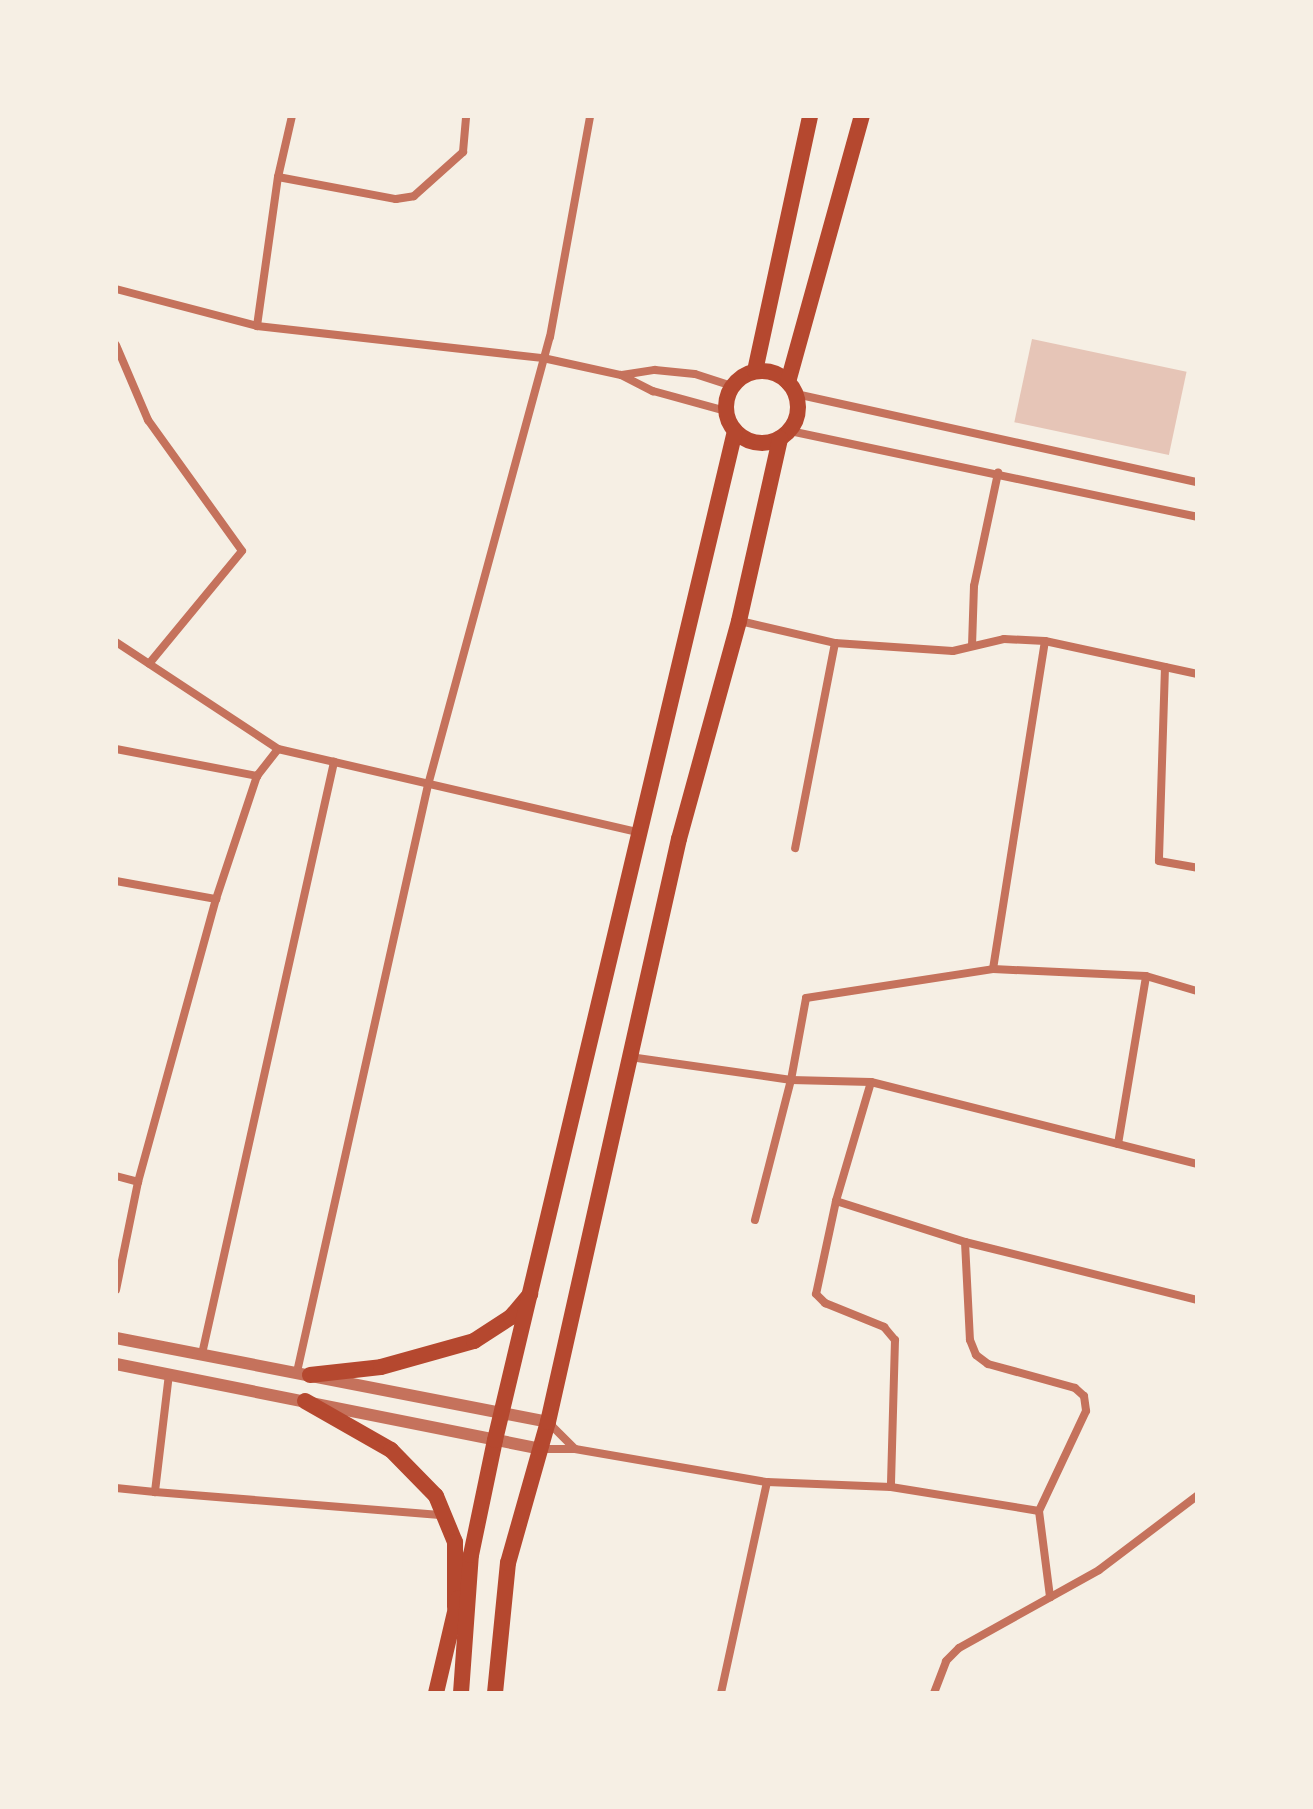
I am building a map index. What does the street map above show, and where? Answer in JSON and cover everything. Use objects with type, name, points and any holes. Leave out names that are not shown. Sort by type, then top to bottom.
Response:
[{"type":"main road","points":[[755,371],[810,116]]},
{"type":"main road","points":[[495,1693],[508,1563],[548,1422],[679,839],[739,621],[785,435],[797,419],[792,388],[862,116]]},
{"type":"main road","points":[[436,1693],[533,1290],[637,832],[735,431],[726,411],[732,386],[755,371],[773,372],[792,388]]},
{"type":"main road","points":[[735,431],[764,444],[785,435]]},
{"type":"main road","points":[[303,1374],[393,1364],[474,1341],[511,1317],[533,1290]]},
{"type":"main road","points":[[305,1401],[391,1450],[417,1472],[446,1515],[458,1566],[455,1607]]},
{"type":"main road","points":[[461,1693],[471,1555]]},
{"type":"street","points":[[257,326],[278,177],[292,116]]},
{"type":"street","points":[[278,177],[396,199],[414,196],[463,152],[466,116]]},
{"type":"street","points":[[303,1374],[428,785],[543,358],[590,116]]},
{"type":"street","points":[[116,289],[257,326],[543,358],[621,375],[653,391],[726,411]]},
{"type":"street","points":[[116,345],[148,420],[242,551],[149,664]]},
{"type":"street","points":[[621,375],[655,370],[695,374],[732,386]]},
{"type":"street","points":[[792,388],[1197,482]]},
{"type":"street","points":[[785,435],[998,473],[1197,517]]},
{"type":"street","points":[[972,646],[974,586],[998,473]]},
{"type":"street","points":[[739,621],[835,643],[953,651],[1004,639],[1045,641],[1197,674]]},
{"type":"street","points":[[993,969],[1045,641]]},
{"type":"street","points":[[116,642],[278,749],[637,832]]},
{"type":"street","points":[[795,848],[835,643]]},
{"type":"street","points":[[1165,667],[1159,861],[1197,868]]},
{"type":"street","points":[[116,749],[257,776]]},
{"type":"street","points":[[116,1290],[138,1182],[216,899],[257,776],[278,749]]},
{"type":"street","points":[[202,1354],[334,762]]},
{"type":"street","points":[[116,881],[216,899]]},
{"type":"street","points":[[755,1220],[791,1080],[806,998],[993,969],[1146,976],[1197,991]]},
{"type":"street","points":[[1118,1144],[1146,976]]},
{"type":"street","points":[[630,1057],[791,1080],[871,1082],[1197,1164]]},
{"type":"street","points":[[871,1082],[836,1201],[816,1294],[825,1303],[884,1327],[895,1340],[891,1487]]},
{"type":"street","points":[[116,1176],[138,1182]]},
{"type":"street","points":[[836,1201],[965,1242],[1197,1300]]},
{"type":"street","points":[[965,1242],[970,1340],[976,1355],[988,1364],[1075,1388],[1084,1396],[1086,1411],[1039,1511],[1050,1597]]},
{"type":"street","points":[[116,1338],[548,1422],[575,1449]]},
{"type":"street","points":[[116,1364],[541,1449],[575,1449],[767,1482],[891,1487],[1039,1511]]},
{"type":"street","points":[[155,1492],[169,1374]]},
{"type":"street","points":[[721,1693],[767,1482]]},
{"type":"street","points":[[116,1488],[446,1515]]},
{"type":"street","points":[[934,1693],[946,1661],[959,1648],[1099,1570],[1197,1496]]},
{"type":"building","points":[[1032,339],[1187,372],[1169,455],[1014,422]]}]
